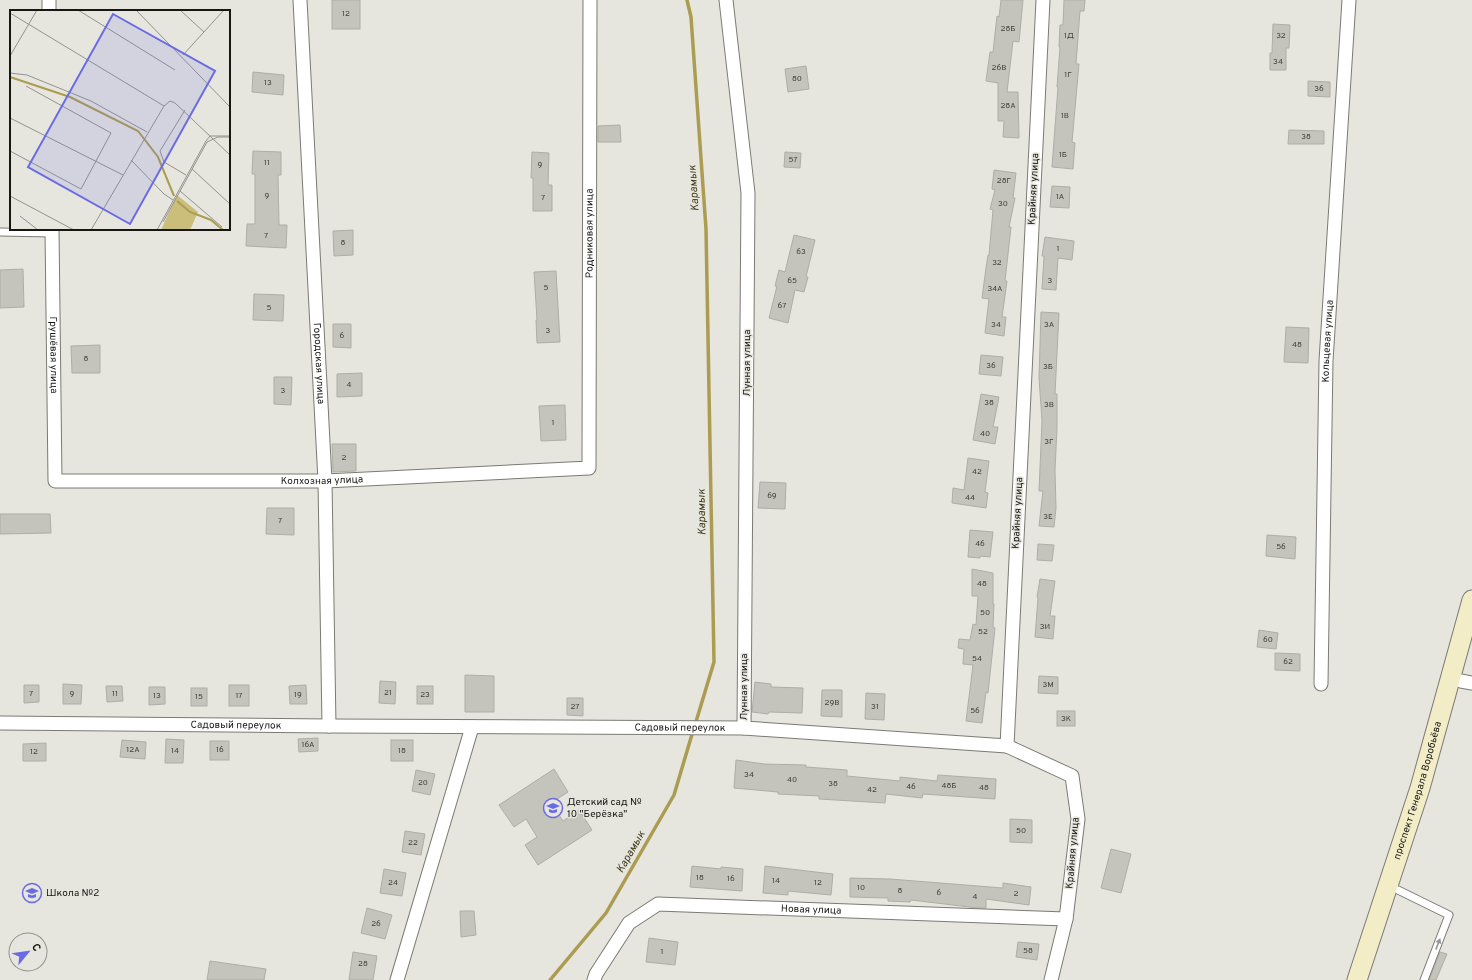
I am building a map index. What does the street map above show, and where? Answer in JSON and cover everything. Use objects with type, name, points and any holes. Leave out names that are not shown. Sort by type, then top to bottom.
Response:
[{"type":"main road","name":"проспект Генерала Воробьёва","points":[[1357,980],[1420,788],[1472,600]]},
{"type":"main road","name":"проспект Генерала Воробьёва","points":[[1366,980],[1430,798],[1466,682],[1472,638]]},
{"type":"street","name":"Городская улица","points":[[300,0],[325,481],[329,726]]},
{"type":"street","name":"Родниковая улица","points":[[589,468],[590,0]]},
{"type":"street","name":"Лунная улица","points":[[726,0],[748,193],[744,728]]},
{"type":"street","name":"Крайняя улица","points":[[1043,0],[1007,746],[1072,776],[1078,819],[1066,919],[1051,980]]},
{"type":"street","name":"Кольцевая улица","points":[[1321,684],[1326,361],[1349,0]]},
{"type":"street","name":"Грушёвая улица","points":[[52,231],[55,481]]},
{"type":"street","name":"Колхозная улица","points":[[55,481],[325,481],[589,468]]},
{"type":"street","name":"Садовый переулок","points":[[0,722],[329,726],[744,728],[1007,746]]},
{"type":"street","points":[[397,980],[472,727]]},
{"type":"street","name":"Новая улица","points":[[594,980],[596,974],[629,923],[658,904],[1066,919]]},
{"type":"lane","points":[[0,232],[52,231]]},
{"type":"lane","points":[[1398,890],[1450,915],[1424,980]]},
{"type":"building","points":[[332,0],[360,0],[360,29],[332,29]]},
{"type":"building","points":[[1001,0],[1023,0],[1019,42],[1013,41],[1007,92],[1018,92],[1019,138],[1003,137],[1004,121],[998,121],[998,83],[986,81],[990,52],[993,52],[997,16],[999,17]]},
{"type":"building","points":[[1064,0],[1085,0],[1084,11],[1080,11],[1076,64],[1079,64],[1072,142],[1075,143],[1073,169],[1052,167],[1058,87],[1060,25],[1063,25]]},
{"type":"building","points":[[1273,24],[1290,25],[1289,48],[1286,48],[1286,70],[1270,70]]},
{"type":"building","points":[[806,66],[809,89],[788,92],[785,69]]},
{"type":"building","points":[[253,72],[284,75],[283,95],[252,92]]},
{"type":"building","points":[[1308,81],[1330,82],[1330,97],[1308,96]]},
{"type":"building","points":[[620,125],[621,142],[598,142],[598,126]]},
{"type":"building","points":[[1289,130],[1324,131],[1324,144],[1288,144]]},
{"type":"building","points":[[253,151],[281,152],[281,175],[278,175],[279,225],[287,225],[286,248],[246,246],[247,224],[255,224],[255,174],[252,174]]},
{"type":"building","points":[[532,152],[549,153],[548,185],[552,185],[552,211],[533,211],[533,178],[531,178]]},
{"type":"building","points":[[785,152],[801,153],[800,168],[784,167]]},
{"type":"building","points":[[994,170],[1016,173],[1013,198],[1015,198],[1009,227],[1011,227],[1005,281],[1007,281],[1002,317],[1006,317],[1004,336],[985,333],[989,299],[982,298],[989,255],[993,210],[990,209],[995,190],[992,189]]},
{"type":"building","points":[[1052,186],[1070,187],[1069,208],[1050,207]]},
{"type":"building","points":[[353,230],[353,255],[334,256],[333,231]]},
{"type":"building","points":[[794,235],[815,240],[804,292],[795,290],[788,323],[769,318],[777,286],[775,286],[779,270],[785,272]]},
{"type":"building","points":[[1045,237],[1074,241],[1072,260],[1058,258],[1056,290],[1042,289],[1044,256],[1042,256]]},
{"type":"building","points":[[23,269],[24,307],[0,308],[0,270]]},
{"type":"building","points":[[556,271],[560,342],[537,343],[534,272]]},
{"type":"building","points":[[254,294],[284,295],[283,321],[253,320]]},
{"type":"building","points":[[1041,312],[1059,313],[1055,394],[1057,394],[1057,428],[1055,470],[1056,508],[1054,527],[1039,526],[1043,491],[1039,491],[1042,421],[1039,378]]},
{"type":"building","points":[[333,324],[351,324],[351,348],[333,347]]},
{"type":"building","points":[[1286,327],[1309,328],[1308,363],[1284,362]]},
{"type":"building","points":[[100,345],[100,373],[72,373],[71,346]]},
{"type":"building","points":[[981,355],[1003,357],[1001,376],[979,374]]},
{"type":"building","points":[[362,373],[362,396],[337,397],[337,374]]},
{"type":"building","points":[[274,377],[292,377],[291,405],[274,404]]},
{"type":"building","points":[[981,394],[999,397],[993,427],[998,427],[995,444],[973,440]]},
{"type":"building","points":[[565,405],[566,440],[541,441],[539,406]]},
{"type":"building","points":[[332,444],[356,444],[356,471],[333,472]]},
{"type":"building","points":[[968,458],[989,461],[985,492],[988,493],[986,508],[952,503],[953,488],[964,490]]},
{"type":"building","points":[[760,482],[786,483],[785,509],[758,508]]},
{"type":"building","points":[[267,508],[294,508],[294,535],[266,534]]},
{"type":"building","points":[[0,514],[50,514],[51,533],[0,534]]},
{"type":"building","points":[[970,530],[993,532],[990,557],[968,557]]},
{"type":"building","points":[[1267,535],[1296,537],[1295,559],[1266,556]]},
{"type":"building","points":[[1038,544],[1054,545],[1052,561],[1037,560]]},
{"type":"building","points":[[972,569],[993,573],[993,627],[995,628],[988,693],[986,692],[982,723],[966,721],[973,665],[963,664],[964,649],[958,648],[959,639],[970,640],[973,624],[976,625],[978,596],[972,596]]},
{"type":"building","points":[[1040,579],[1055,581],[1050,616],[1055,616],[1053,639],[1035,637],[1037,597]]},
{"type":"building","points":[[1259,630],[1278,633],[1276,649],[1257,647]]},
{"type":"building","points":[[1275,653],[1300,654],[1300,671],[1275,670]]},
{"type":"building","points":[[465,675],[494,676],[494,712],[465,712]]},
{"type":"building","points":[[1039,676],[1058,677],[1058,694],[1038,693]]},
{"type":"building","points":[[380,681],[396,682],[395,704],[379,703]]},
{"type":"building","points":[[755,682],[771,684],[771,687],[803,688],[802,713],[769,712],[768,714],[752,712]]},
{"type":"building","points":[[63,684],[82,685],[81,704],[63,704]]},
{"type":"building","points":[[24,685],[39,685],[39,702],[24,703]]},
{"type":"building","points":[[229,685],[249,685],[249,706],[229,706]]},
{"type":"building","points":[[306,685],[307,704],[290,704],[289,686]]},
{"type":"building","points":[[106,686],[122,686],[123,701],[107,702]]},
{"type":"building","points":[[417,686],[433,686],[433,704],[417,704]]},
{"type":"building","points":[[149,687],[165,687],[165,704],[149,705]]},
{"type":"building","points":[[191,688],[207,688],[207,706],[191,706]]},
{"type":"building","points":[[822,690],[842,690],[842,717],[821,716]]},
{"type":"building","points":[[866,693],[885,694],[884,720],[865,719]]},
{"type":"building","points":[[567,698],[583,698],[583,716],[567,715]]},
{"type":"building","points":[[1057,711],[1075,711],[1075,726],[1057,726]]},
{"type":"building","points":[[318,738],[318,751],[299,752],[298,739]]},
{"type":"building","points":[[166,739],[184,740],[183,763],[165,763]]},
{"type":"building","points":[[122,740],[146,742],[145,759],[120,757]]},
{"type":"building","points":[[391,740],[413,740],[413,761],[391,761]]},
{"type":"building","points":[[210,741],[229,741],[229,760],[210,760]]},
{"type":"building","points":[[46,743],[46,761],[23,761],[23,744]]},
{"type":"building","points":[[736,760],[764,764],[806,765],[806,767],[847,770],[847,776],[900,781],[900,777],[937,781],[938,775],[996,779],[995,799],[923,794],[922,798],[886,794],[885,803],[819,799],[819,796],[778,794],[778,792],[734,788]]},
{"type":"building","points":[[554,769],[568,792],[551,803],[563,821],[579,810],[592,830],[538,865],[525,845],[537,837],[526,819],[514,827],[499,805]]},
{"type":"building","points":[[416,770],[435,774],[430,795],[412,791]]},
{"type":"building","points":[[1010,819],[1032,820],[1032,843],[1010,842]]},
{"type":"building","points":[[405,831],[425,834],[421,855],[402,852]]},
{"type":"building","points":[[1111,849],[1131,854],[1121,893],[1101,888]]},
{"type":"building","points":[[692,866],[721,869],[721,867],[743,869],[742,891],[690,887]]},
{"type":"building","points":[[765,866],[833,874],[831,895],[788,891],[788,895],[763,893]]},
{"type":"building","points":[[384,869],[406,873],[402,896],[380,893]]},
{"type":"building","points":[[850,878],[890,879],[1003,888],[1003,883],[1031,887],[1029,905],[986,899],[986,908],[978,908],[911,900],[910,902],[888,901],[888,898],[850,897]]},
{"type":"building","points":[[367,908],[392,915],[385,939],[361,933]]},
{"type":"building","points":[[460,911],[474,911],[476,935],[461,937]]},
{"type":"building","points":[[649,938],[678,942],[675,965],[646,962]]},
{"type":"building","points":[[1018,942],[1039,944],[1037,960],[1016,957]]},
{"type":"building","points":[[353,952],[377,956],[373,980],[349,980]]},
{"type":"building","points":[[1440,952],[1447,954],[1436,980],[1429,980]]},
{"type":"building","points":[[210,961],[266,969],[264,980],[207,980]]},
{"type":"waterway","name":"Карамык","points":[[687,0],[691,17],[706,229],[714,662],[695,725]]},
{"type":"waterway","name":"Карамык","points":[[550,980],[606,913],[674,795],[693,731]]},
{"type":"place","name":"Детский сад № 10 \"Берёзка\"","points":[[553,808]]},
{"type":"place","name":"Школа №2","points":[[32,893]]}]
